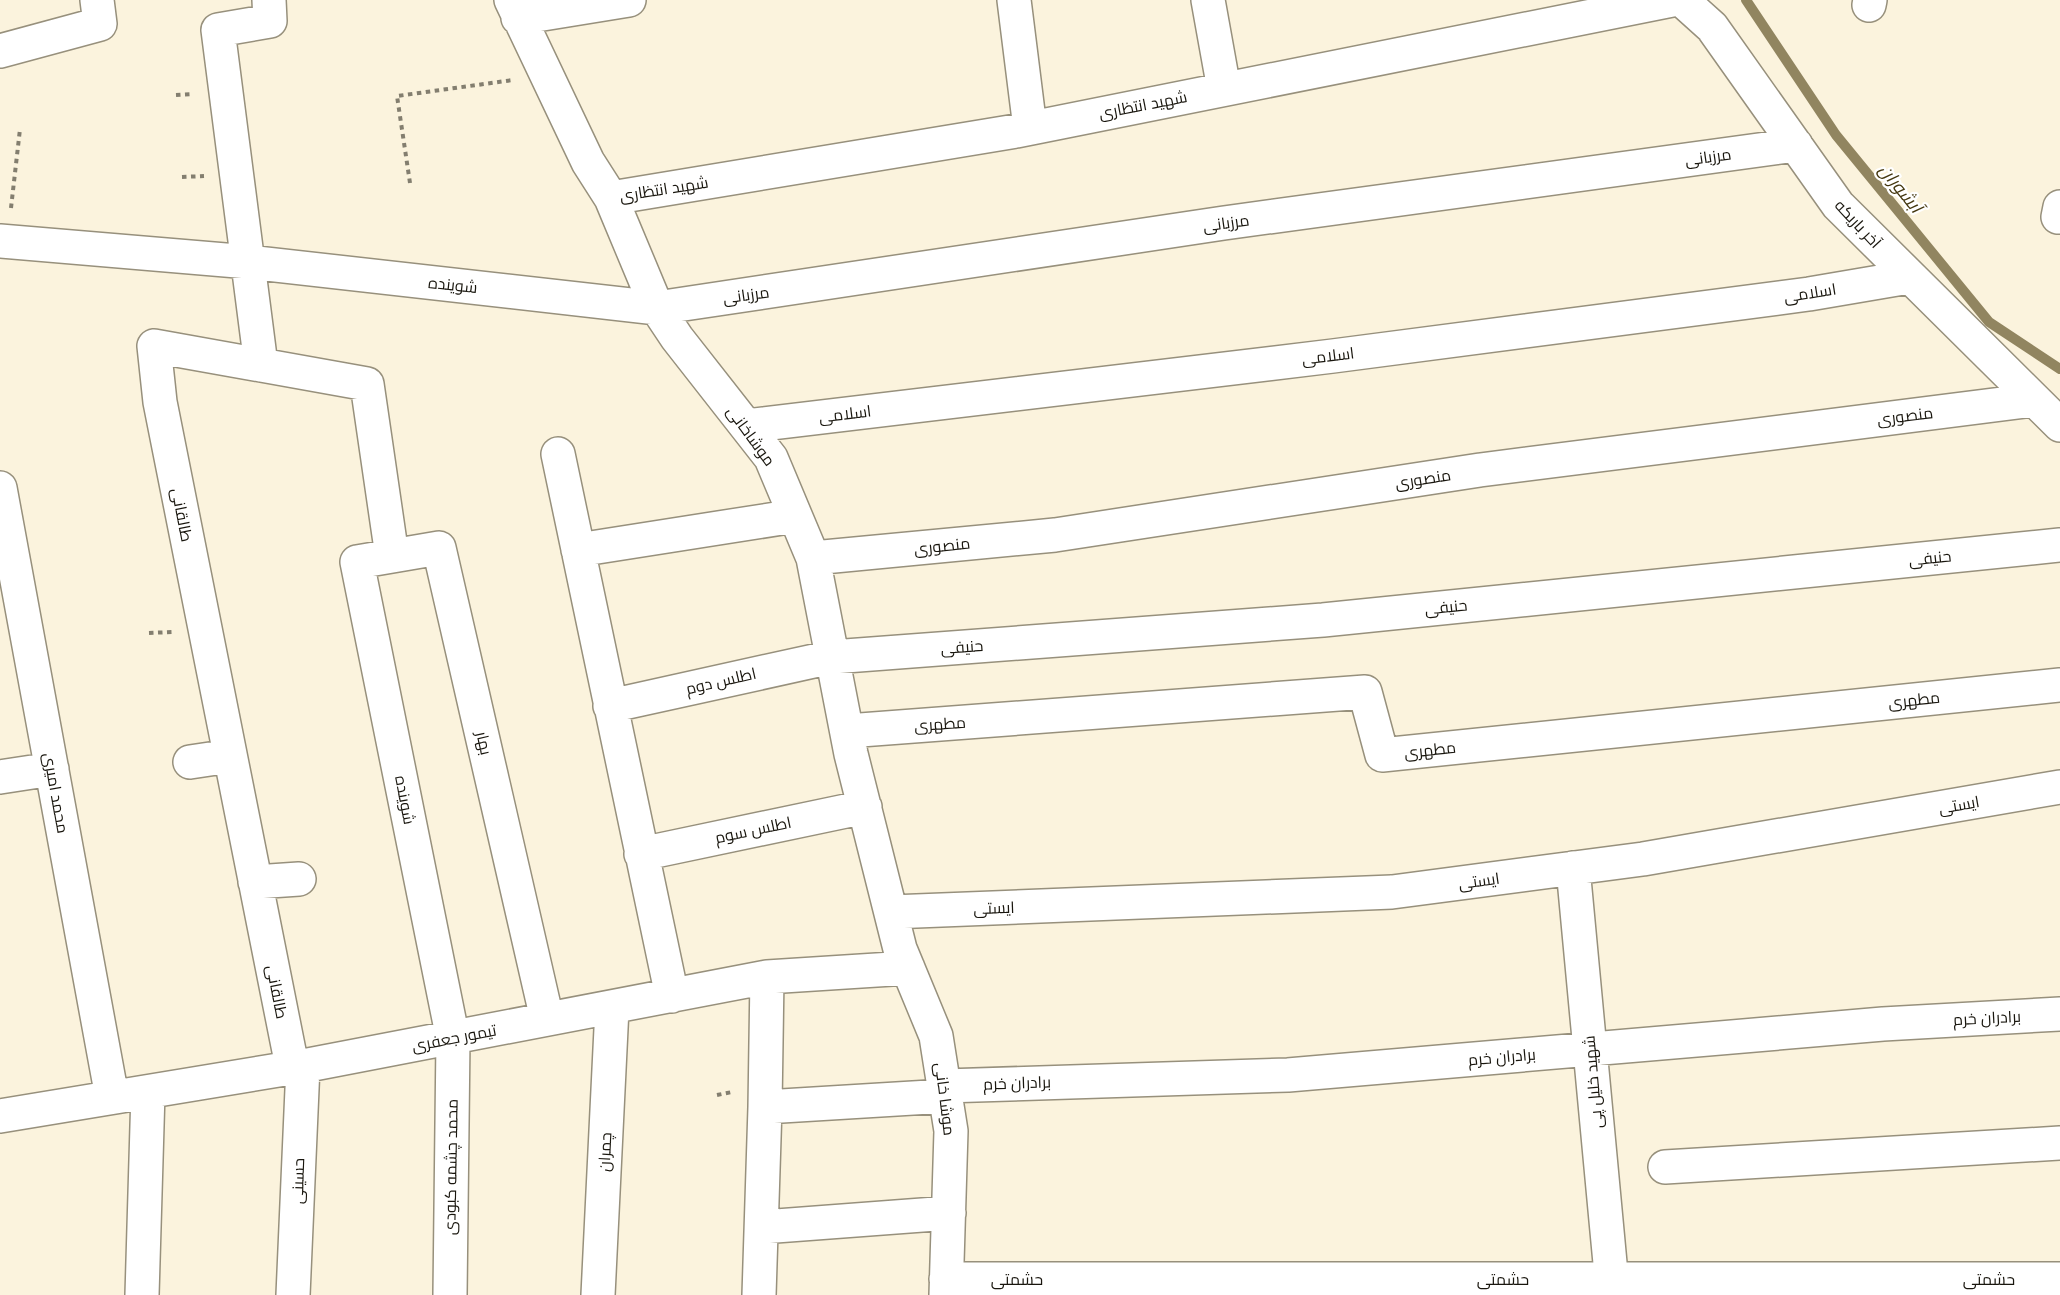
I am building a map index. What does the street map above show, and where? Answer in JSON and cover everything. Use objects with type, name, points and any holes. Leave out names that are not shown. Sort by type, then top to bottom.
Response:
[{"type":"street","points":[[0,51],[100,24],[97,0]]},
{"type":"street","points":[[261,365],[218,30],[270,21],[268,0]]},
{"type":"street","points":[[514,9],[629,0]]},
{"type":"street","points":[[1014,0],[1030,128]]},
{"type":"street","points":[[1208,0],[1224,89]]},
{"type":"street","name":"شهید انتظاری","points":[[611,198],[1030,128],[1672,0]]},
{"type":"street","name":"آخر باریکه","points":[[1682,0],[1712,27],[1838,205],[2060,425]]},
{"type":"street","name":"موشاخانی","points":[[514,9],[588,162],[611,198],[657,308],[677,338],[771,458],[813,558],[847,731],[891,912]]},
{"type":"street","name":"مرزبانی","points":[[657,308],[1224,223],[1796,145]]},
{"type":"street","name":"شوینده","points":[[4,242],[249,262],[657,308]]},
{"type":"street","name":"اسلامی","points":[[746,426],[1369,351],[1797,296],[1909,277]]},
{"type":"street","name":"طالقانی","points":[[297,1066],[255,882],[160,402],[154,346],[367,384],[392,556]]},
{"type":"street","name":"منصوری","points":[[813,558],[1055,535],[1480,470],[2033,400]]},
{"type":"street","points":[[558,454],[672,996]]},
{"type":"street","name":"محمد امیری","points":[[0,488],[112,1097]]},
{"type":"street","points":[[578,550],[795,516]]},
{"type":"street","name":"حنیفی","points":[[832,657],[1323,620],[2060,545]]},
{"type":"street","name":"بهار","points":[[357,562],[439,548],[547,1019]]},
{"type":"street","name":"شوینده","points":[[357,562],[453,1039]]},
{"type":"street","name":"اطلس دوم","points":[[610,706],[832,657]]},
{"type":"street","name":"مطهری","points":[[847,731],[1365,692],[1382,755],[2060,685]]},
{"type":"street","points":[[190,762],[230,756]]},
{"type":"street","points":[[0,777],[52,769]]},
{"type":"street","name":"ایستی","points":[[891,912],[1392,892],[1643,859],[2060,787]]},
{"type":"street","name":"اطلس سوم","points":[[641,854],[865,807]]},
{"type":"street","name":"شهید خلیل پی","points":[[1573,868],[1612,1287]]},
{"type":"street","points":[[255,882],[300,879]]},
{"type":"street","name":"موشا خانی","points":[[891,912],[908,968],[936,1035],[951,1131],[946,1287]]},
{"type":"street","name":"تیمور جعفری","points":[[0,1116],[453,1039],[767,977],[908,968]]},
{"type":"street","points":[[759,1295],[767,977]]},
{"type":"street","name":"چمران","points":[[598,1295],[612,1008]]},
{"type":"street","name":"برادران خرم","points":[[765,1107],[945,1091],[1288,1075],[1883,1024],[2060,1014]]},
{"type":"street","name":"محمد چشمه کبودی","points":[[450,1295],[453,1039]]},
{"type":"street","name":"حسینی","points":[[293,1295],[297,1066]]},
{"type":"street","points":[[142,1295],[148,1092]]},
{"type":"street","points":[[1665,1167],[2060,1143]]},
{"type":"street","points":[[762,1227],[949,1213]]},
{"type":"street","name":"حشمتی","points":[[946,1287],[1948,1287],[2060,1279]]},
{"type":"path","points":[[410,183],[398,96],[546,75]]},
{"type":"path","points":[[4,242],[20,129]]},
{"type":"waterway","name":"آبشوران","points":[[1746,0],[1836,135],[1989,322],[2060,369]]}]
